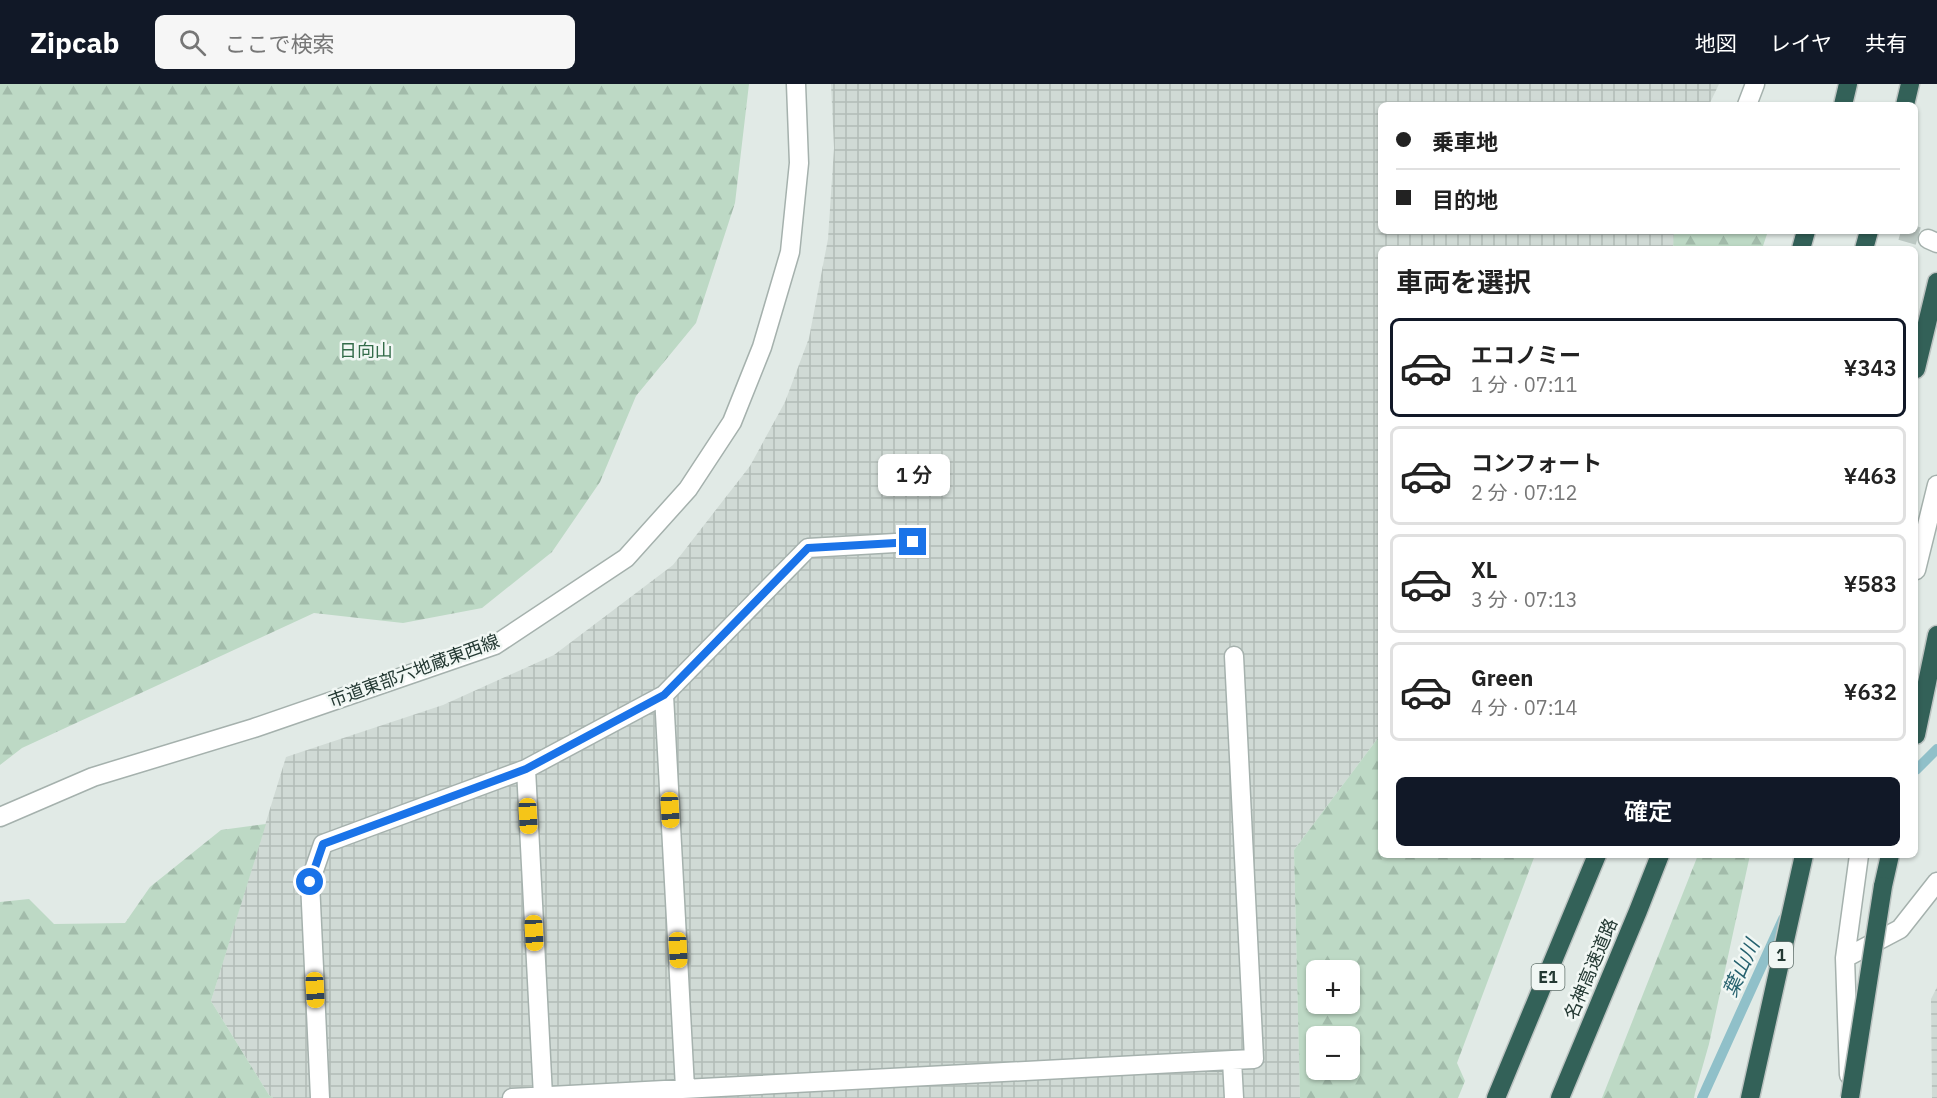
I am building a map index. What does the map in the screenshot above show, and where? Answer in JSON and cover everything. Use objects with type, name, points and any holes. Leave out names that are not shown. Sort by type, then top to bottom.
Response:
[{"type":"highway","points":[[1844,102],[1848,84]]},
{"type":"highway","points":[[1906,102],[1910,84]]},
{"type":"highway","points":[[1918,358],[1937,282]]},
{"type":"highway","points":[[1918,725],[1937,635]]},
{"type":"highway","name":"名神高速道路","points":[[1496,1098],[1596,858]]},
{"type":"highway","name":"名神高速道路","points":[[1560,1098],[1659,858]]},
{"type":"highway","name":"1","points":[[1750,1098],[1803,858]]},
{"type":"highway","points":[[1850,1098],[1889,858]]},
{"type":"highway","points":[[1738,1098],[1759,1054]]},
{"type":"street","name":"市道東部六地蔵東西線","points":[[0,817],[93,777],[254,728],[495,645],[626,558],[688,489],[732,422],[762,348],[790,252],[799,163],[796,84]]},
{"type":"street","points":[[1748,102],[1755,84]]},
{"type":"street","points":[[1918,562],[1937,484]]},
{"type":"street","points":[[320,1098],[310,882],[323,844],[526,769],[664,695],[808,548],[913,542]]},
{"type":"street","points":[[512,1098],[1254,1059],[1234,656]]},
{"type":"street","points":[[664,695],[685,1088]]},
{"type":"street","points":[[526,769],[543,1096]]},
{"type":"street","points":[[1850,1098],[1845,958],[1859,858]]},
{"type":"street","points":[[1845,958],[1900,929],[1937,882]]},
{"type":"street","points":[[1233,1060],[1234,1098]]},
{"type":"shaded area","points":[[831,84],[1719,84],[1710,102],[1378,102],[1378,234],[1674,234],[1673,246],[1378,246],[1378,738],[1294,850],[1300,1098],[273,1098],[211,1001],[286,757],[443,705],[554,655],[673,565],[750,466],[785,402],[809,338],[828,239],[834,148]]},
{"type":"shaded area","points":[[1937,987],[1937,1098],[1932,1098],[1931,999]]},
{"type":"green space","name":"日向山","points":[[0,84],[749,84],[735,203],[696,323],[636,396],[600,482],[552,552],[482,608],[403,623],[314,613],[22,748],[0,765]]},
{"type":"green space","points":[[1674,234],[1767,234],[1763,246],[1673,246]]},
{"type":"green space","points":[[1378,738],[1378,858],[1534,858],[1457,1063],[1465,1081],[1458,1098],[1300,1098],[1294,850]]},
{"type":"green space","points":[[266,824],[211,1001],[273,1098],[0,1098],[0,902],[29,899],[54,924],[125,923],[150,887],[221,830]]},
{"type":"green space","points":[[1697,858],[1749,858],[1709,1044],[1694,1098],[1602,1098]]},
{"type":"waterway","name":"葉山川","points":[[1918,768],[1937,749]]},
{"type":"waterway","name":"葉山川","points":[[1702,1098],[1783,919]]},
{"type":"tunnel","points":[[1911,234],[1928,239]]},
{"type":"route","points":[[310,882],[323,844],[526,769],[664,695],[808,548],[913,542]]}]
